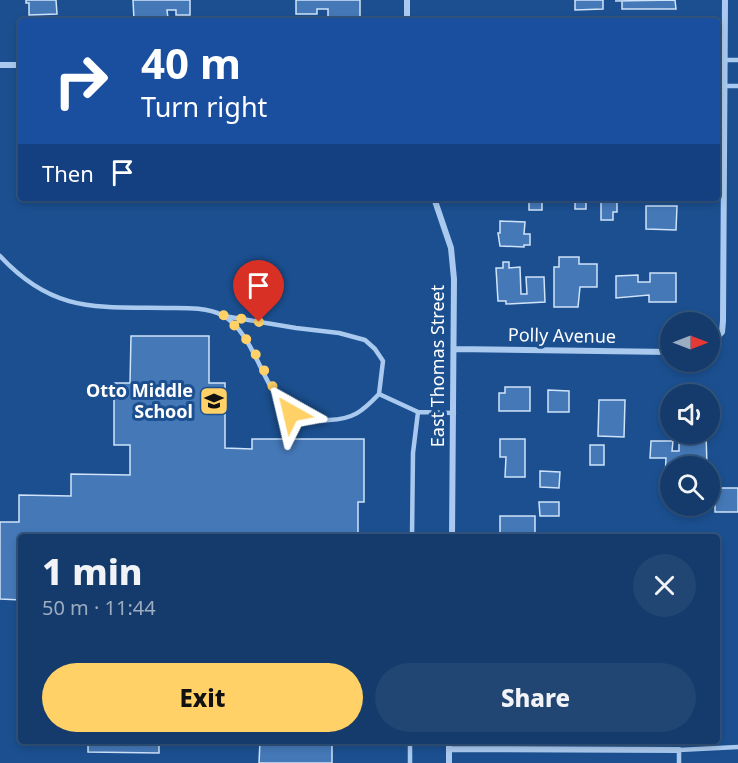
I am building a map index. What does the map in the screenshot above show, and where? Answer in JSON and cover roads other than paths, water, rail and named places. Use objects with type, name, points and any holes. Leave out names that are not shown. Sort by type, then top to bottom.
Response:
[{"type":"street","points":[[407,0],[407,18]]},
{"type":"street","points":[[720,334],[723,321],[724,86],[721,60],[725,0]]},
{"type":"street","points":[[0,65],[18,65]]},
{"type":"street","name":"East Thomas Street","points":[[435,201],[451,248],[454,279],[452,534]]},
{"type":"street","name":"Polly Avenue","points":[[454,349],[660,352]]},
{"type":"street","points":[[449,744],[449,763]]},
{"type":"street","points":[[449,749],[679,750]]},
{"type":"lane","points":[[721,60],[738,60]]},
{"type":"lane","points":[[724,86],[738,86]]},
{"type":"lane","points":[[0,256],[10,268],[39,290],[76,304],[94,307],[194,310],[339,333],[365,340],[383,361],[379,394],[356,415],[343,419],[318,421],[303,419],[291,413],[280,402],[247,342],[237,328],[222,315]]},
{"type":"lane","points":[[379,394],[418,412],[454,413]]},
{"type":"lane","points":[[412,534],[414,453],[418,412]]},
{"type":"lane","points":[[410,744],[410,763]]},
{"type":"lane","points":[[679,763],[679,750],[738,747]]},
{"type":"place","name":"Otto Middle School","points":[[214,401]]}]
